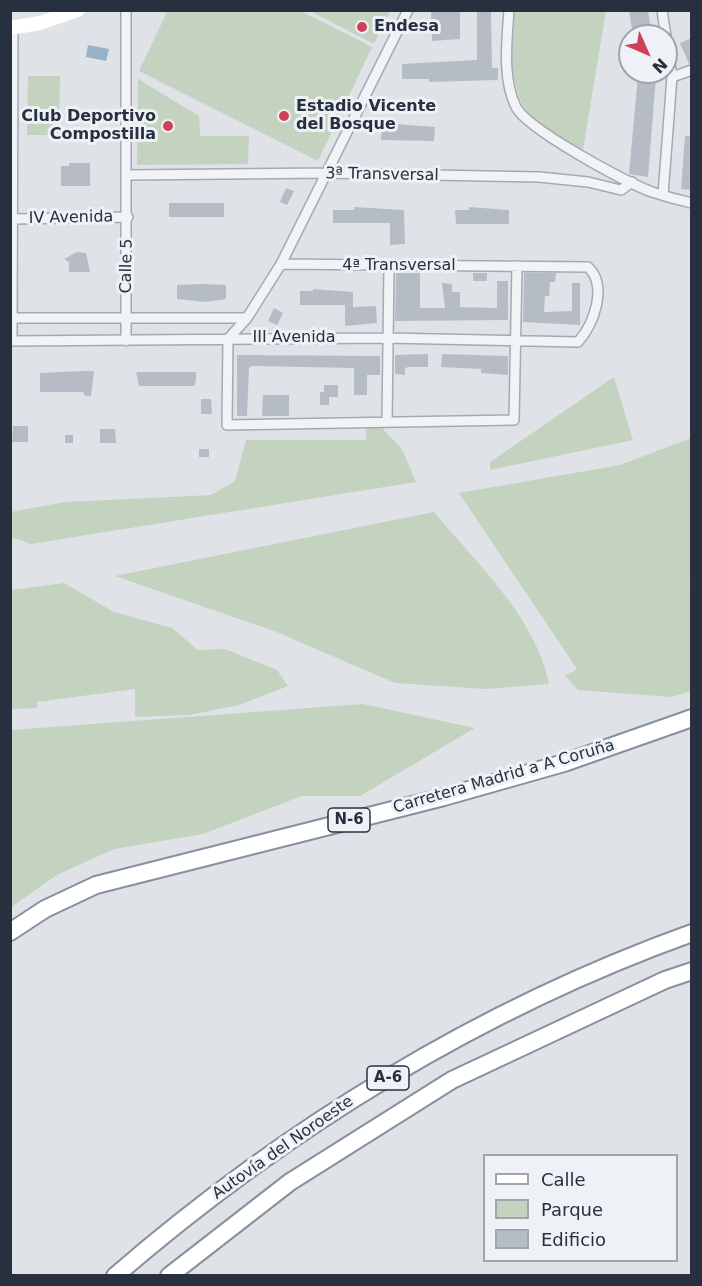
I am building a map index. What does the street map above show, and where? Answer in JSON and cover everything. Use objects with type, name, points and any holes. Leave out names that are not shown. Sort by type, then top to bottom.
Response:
[{"type":"highway","name":"Carretera Madrid a A Coruña","points":[[10,932],[45,909],[96,885],[444,797],[564,763],[692,718]]},
{"type":"highway","name":"Autovía del Noroeste","points":[[115,1275],[232,1180],[377,1084],[498,1016],[692,933]]},
{"type":"highway","name":"Autovía del Noroeste","points":[[169,1275],[290,1182],[452,1080],[665,980],[692,971]]},
{"type":"street","points":[[11,341],[12,27],[40,23],[78,10]]},
{"type":"street","name":"Calle 5","points":[[126,10],[128,174],[126,341]]},
{"type":"street","points":[[408,10],[281,264],[247,318],[228,339],[226,425],[514,420],[518,266]]},
{"type":"street","points":[[508,10],[507,44],[511,92],[519,113],[531,125],[632,182],[692,204]]},
{"type":"street","points":[[663,195],[671,84]]},
{"type":"street","name":"3ª Transversal","points":[[128,174],[326,173],[539,177],[588,182],[621,190],[632,182]]},
{"type":"street","name":"IV Avenida","points":[[13,219],[128,217]]},
{"type":"street","name":"4ª Transversal","points":[[281,264],[389,267],[588,267],[596,275],[597,293],[589,330],[578,342]]},
{"type":"street","points":[[387,422],[389,267]]},
{"type":"street","name":"III Avenida","points":[[12,318],[247,318]]},
{"type":"street","name":"III Avenida","points":[[11,341],[387,338],[578,342]]},
{"type":"green space","name":"Estadio Vicente del Bosque","points":[[168,10],[301,11],[372,47],[318,161],[139,71]]},
{"type":"green space","name":"Endesa","points":[[390,10],[374,44],[310,11]]},
{"type":"green space","points":[[514,11],[606,11],[583,150],[543,128],[524,108],[513,68]]},
{"type":"green space","points":[[28,76],[60,76],[59,135],[27,135]]},
{"type":"green space","name":"Club Deportivo Compostilla","points":[[138,79],[199,116],[200,136],[249,136],[248,164],[137,165]]},
{"type":"green space","points":[[614,377],[633,440],[490,470],[490,462]]},
{"type":"green space","points":[[366,427],[381,427],[402,449],[416,482],[31,544],[11,537],[11,512],[65,502],[211,495],[235,481],[246,440],[366,440]]},
{"type":"green space","points":[[691,438],[692,580],[689,583],[692,594],[691,691],[671,697],[578,690],[565,676],[577,669],[459,493],[620,465]]},
{"type":"green space","points":[[434,512],[485,571],[518,614],[542,659],[549,684],[486,689],[395,683],[274,631],[115,576]]},
{"type":"green space","points":[[64,583],[114,612],[172,628],[198,650],[225,649],[277,670],[288,686],[239,705],[189,715],[135,717],[135,689],[37,702],[37,708],[11,709],[11,590]]},
{"type":"green space","points":[[363,704],[475,728],[360,796],[302,796],[203,834],[114,849],[57,875],[11,907],[11,730]]},
{"type":"water","points":[[88,45],[109,49],[106,61],[86,57]]},
{"type":"building","points":[[431,10],[460,10],[460,39],[432,41]]},
{"type":"building","points":[[477,10],[491,10],[492,68],[498,68],[498,80],[429,82],[429,79],[402,79],[402,64],[477,60]]},
{"type":"building","points":[[629,10],[648,10],[650,24],[631,24]]},
{"type":"building","points":[[692,38],[692,63],[689,64],[680,43]]},
{"type":"building","points":[[637,84],[655,84],[648,177],[629,174]]},
{"type":"building","points":[[395,124],[435,127],[434,141],[381,140],[382,127],[395,127]]},
{"type":"building","points":[[685,136],[692,136],[692,190],[681,189]]},
{"type":"building","points":[[69,163],[90,163],[90,186],[61,186],[61,166],[69,166]]},
{"type":"building","points":[[286,188],[294,191],[287,205],[280,202]]},
{"type":"building","points":[[169,203],[224,203],[224,217],[169,217]]},
{"type":"building","points":[[354,207],[404,210],[405,244],[390,245],[390,223],[333,223],[333,210],[354,210]]},
{"type":"building","points":[[469,207],[509,210],[509,224],[456,224],[455,210],[469,210]]},
{"type":"building","points":[[77,252],[86,253],[90,272],[69,272],[69,262],[64,259]]},
{"type":"building","points":[[396,273],[420,273],[420,308],[445,308],[442,283],[452,284],[452,292],[460,292],[460,307],[497,308],[497,281],[508,281],[508,320],[395,321]]},
{"type":"building","points":[[473,273],[487,273],[487,281],[473,281]]},
{"type":"building","points":[[524,273],[556,273],[555,282],[550,282],[549,296],[545,296],[544,312],[572,311],[572,283],[580,283],[580,325],[523,322]]},
{"type":"building","points":[[177,285],[226,285],[226,299],[205,302],[177,299]]},
{"type":"building","points":[[313,289],[353,292],[353,307],[376,306],[377,323],[345,326],[345,305],[300,305],[300,291],[313,291]]},
{"type":"building","points":[[274,308],[283,313],[277,325],[268,321]]},
{"type":"building","points":[[428,354],[428,367],[409,367],[405,368],[405,375],[395,374],[395,355]]},
{"type":"building","points":[[442,354],[508,356],[508,375],[481,373],[481,369],[441,367]]},
{"type":"building","points":[[237,355],[380,356],[380,375],[367,375],[367,395],[354,395],[354,368],[252,366],[249,368],[247,416],[237,416]]},
{"type":"building","points":[[94,371],[91,396],[85,396],[83,392],[40,392],[40,373]]},
{"type":"building","points":[[136,372],[196,372],[196,380],[194,386],[139,386]]},
{"type":"building","points":[[324,385],[338,385],[338,397],[329,397],[329,405],[320,405],[320,392],[324,392]]},
{"type":"building","points":[[263,395],[289,395],[289,416],[262,416]]},
{"type":"building","points":[[201,399],[211,399],[212,414],[201,414]]},
{"type":"building","points":[[13,426],[28,426],[28,442],[12,442]]},
{"type":"building","points":[[100,429],[115,429],[116,443],[100,443]]},
{"type":"building","points":[[65,435],[73,435],[73,443],[65,443]]},
{"type":"building","points":[[199,449],[209,449],[209,457],[199,457]]},
{"type":"place","name":"Endesa","points":[[362,27]]},
{"type":"place","name":"Estadio Vicente del Bosque","points":[[284,116]]},
{"type":"place","name":"Club Deportivo Compostilla","points":[[168,126]]}]
